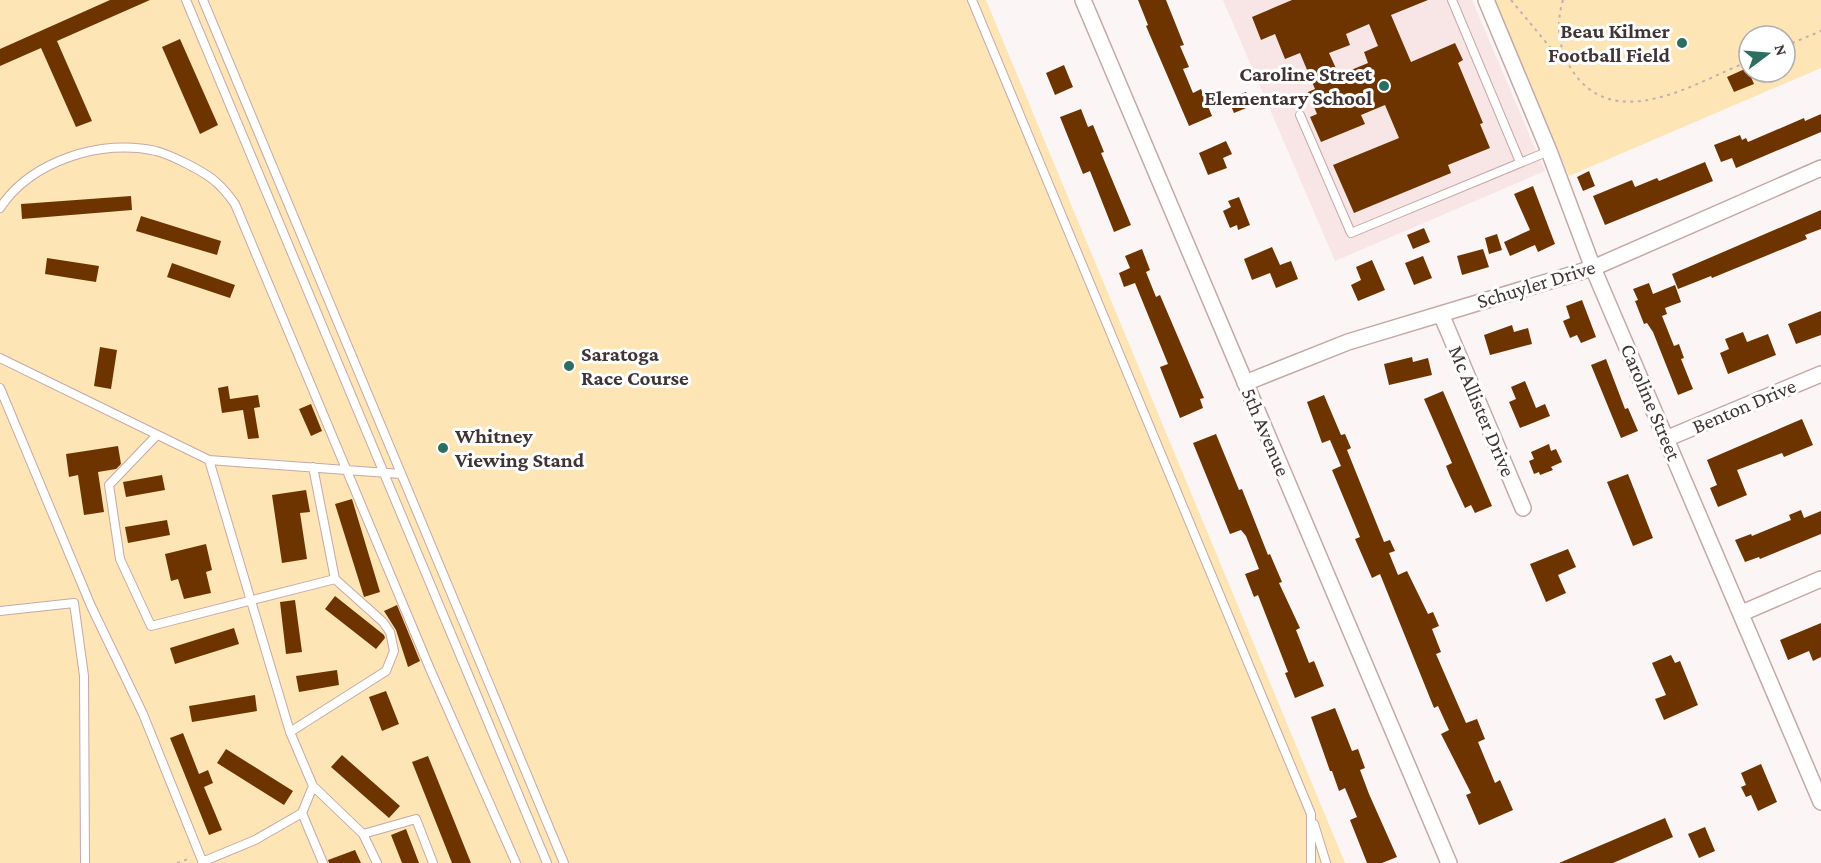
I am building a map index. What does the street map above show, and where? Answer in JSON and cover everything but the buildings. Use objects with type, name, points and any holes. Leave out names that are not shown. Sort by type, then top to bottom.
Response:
[{"type":"street","name":"5th Avenue","points":[[1083,0],[1449,863]]},
{"type":"street","name":"Caroline Street","points":[[1486,0],[1549,151],[1593,268],[1742,613],[1814,766],[1821,802]]},
{"type":"street","name":"Schuyler Drive","points":[[1245,382],[1348,342],[1593,268],[1821,168]]},
{"type":"street","name":"Mc Allister Drive","points":[[1441,314],[1523,508]]},
{"type":"street","name":"Benton Drive","points":[[1668,438],[1821,374]]},
{"type":"street","points":[[1742,613],[1821,579]]},
{"type":"lane","points":[[186,0],[547,861],[560,853]]},
{"type":"lane","points":[[203,0],[564,863]]},
{"type":"lane","points":[[972,0],[1311,814],[1326,863]]},
{"type":"lane","points":[[1452,0],[1520,162]]},
{"type":"lane","points":[[1300,115],[1351,233],[1549,151]]},
{"type":"lane","points":[[248,150],[263,143]]},
{"type":"lane","points":[[0,208],[9,194],[35,174],[62,160],[94,150],[130,147],[158,151],[217,183],[235,204],[250,235],[430,669],[516,863]]},
{"type":"lane","points":[[271,204],[286,198]]},
{"type":"lane","points":[[315,309],[329,302]]},
{"type":"lane","points":[[0,358],[209,460],[401,474]]},
{"type":"lane","points":[[0,388],[91,606],[143,714],[203,862],[255,840],[302,813],[312,786]]},
{"type":"lane","points":[[157,435],[109,485],[120,559],[151,626],[335,579]]},
{"type":"lane","points":[[209,460],[290,732],[312,786],[363,834],[377,863]]},
{"type":"lane","points":[[290,732],[386,672],[394,651],[390,632],[383,622],[335,579],[313,467]]},
{"type":"lane","points":[[0,611],[74,603],[84,676],[85,863]]},
{"type":"lane","points":[[469,675],[483,669]]},
{"type":"lane","points":[[302,813],[323,863]]},
{"type":"lane","points":[[1311,814],[1311,863]]},
{"type":"lane","points":[[363,834],[416,819],[434,863]]},
{"type":"path","points":[[1511,0],[1554,52],[1569,64]]},
{"type":"path","points":[[1563,0],[1558,34],[1569,64],[1578,78],[1597,93],[1632,103],[1656,100],[1737,66]]},
{"type":"path","points":[[1797,41],[1821,31]]},
{"type":"shaded area","name":"Saratoga Race Course","points":[[0,0],[986,0],[1345,863],[0,863]]},
{"type":"shaded area","name":"Caroline Street Elementary School","points":[[1223,0],[1472,0],[1545,171],[1335,261]]},
{"type":"shaded area","points":[[1494,0],[1821,0],[1821,68],[1797,78],[1797,24],[1737,24],[1737,84],[1784,84],[1569,176]]},
{"type":"place","name":"Beau Kilmer Football Field","points":[[1682,43]]},
{"type":"place","name":"Caroline Street Elementary School","points":[[1384,86]]},
{"type":"place","name":"Saratoga Race Course","points":[[569,366]]},
{"type":"place","name":"Whitney Viewing Stand","points":[[443,448]]}]
